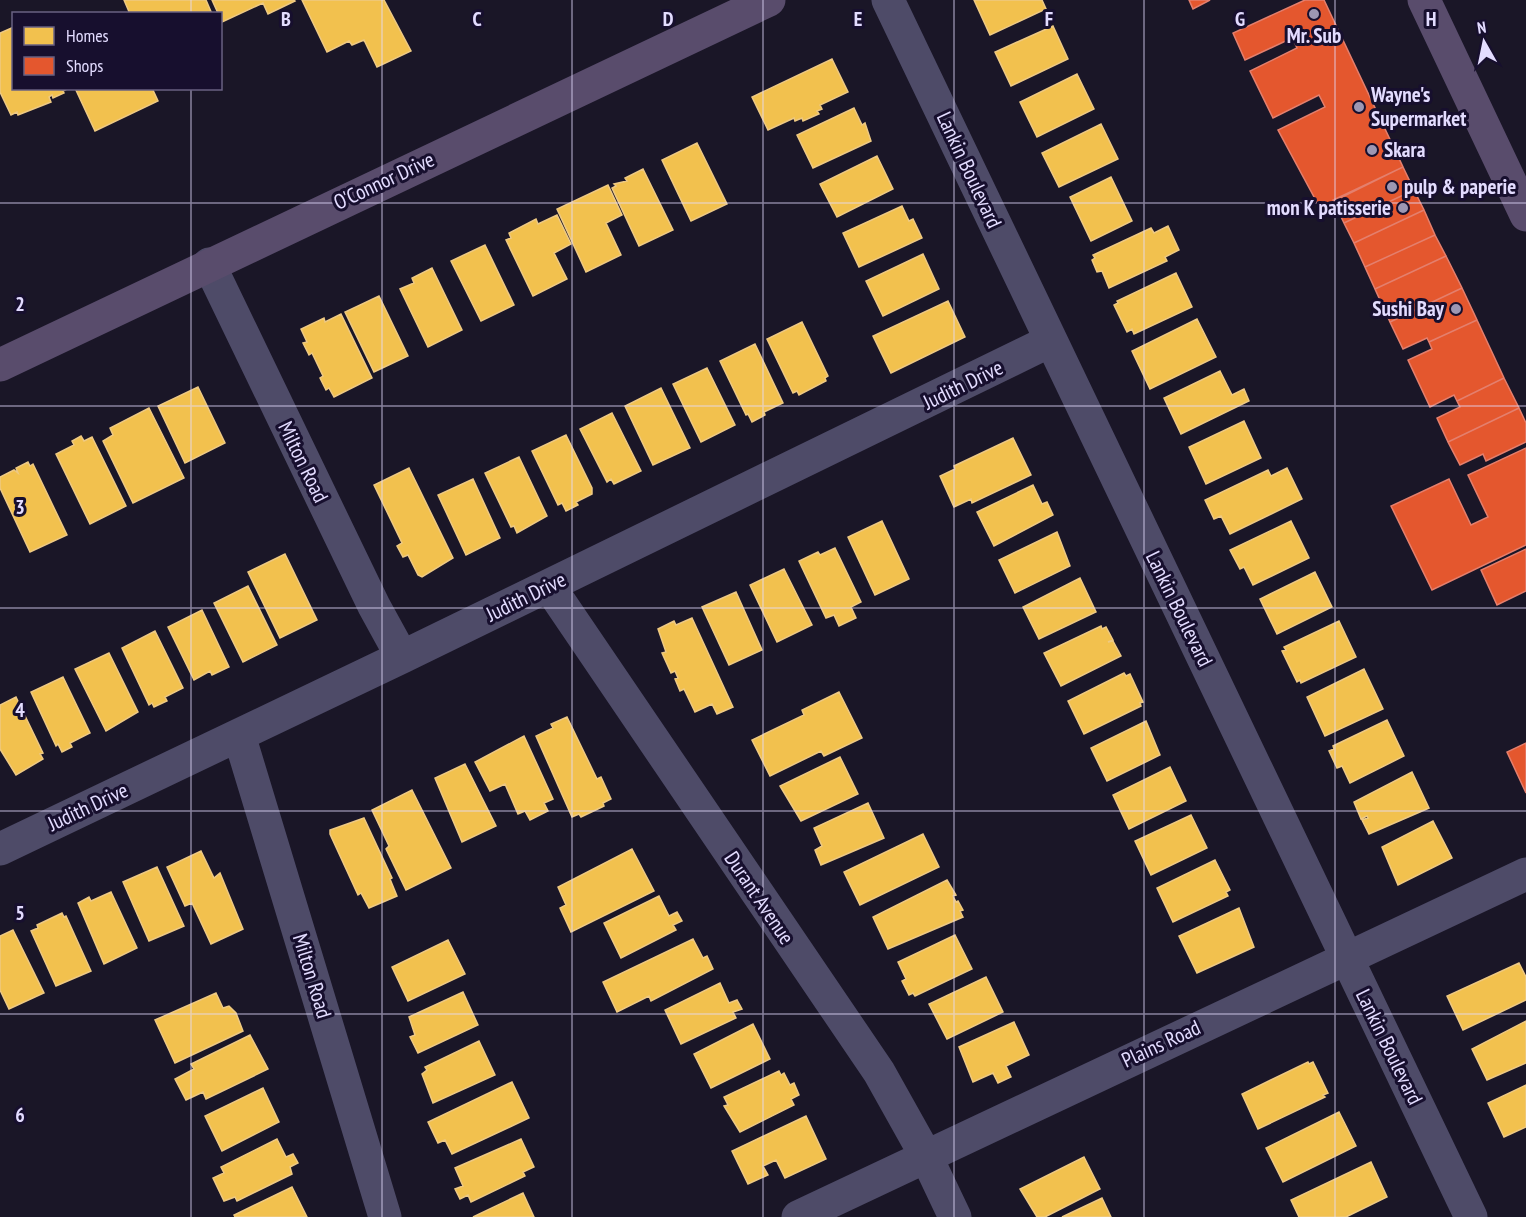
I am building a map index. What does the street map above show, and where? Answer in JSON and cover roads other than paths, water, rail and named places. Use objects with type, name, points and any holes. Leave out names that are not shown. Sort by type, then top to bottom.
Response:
[{"type":"main road","name":"O'Connor Drive","points":[[0,365],[769,0]]},
{"type":"main road","points":[[1424,0],[1526,215]]},
{"type":"street","name":"Lankin Boulevard","points":[[888,0],[1471,1217]]},
{"type":"street","name":"Milton Road","points":[[209,264],[374,606],[402,657]]},
{"type":"street","name":"Judith Drive","points":[[0,849],[549,586],[1050,341]]},
{"type":"street","name":"Durant Avenue","points":[[549,586],[879,1072],[926,1156],[956,1217]]},
{"type":"street","name":"Milton Road","points":[[239,735],[385,1217]]},
{"type":"street","name":"Plains Road","points":[[798,1217],[1526,874]]},
{"type":"place","name":"Mr. Sub","points":[[1314,14]]},
{"type":"place","name":"Wayne's Supermarket","points":[[1359,107]]},
{"type":"place","name":"Skara","points":[[1372,150]]},
{"type":"place","name":"pulp & paperie","points":[[1392,187]]},
{"type":"place","name":"mon K patisserie","points":[[1403,208]]},
{"type":"place","name":"Sushi Bay","points":[[1456,309]]}]
